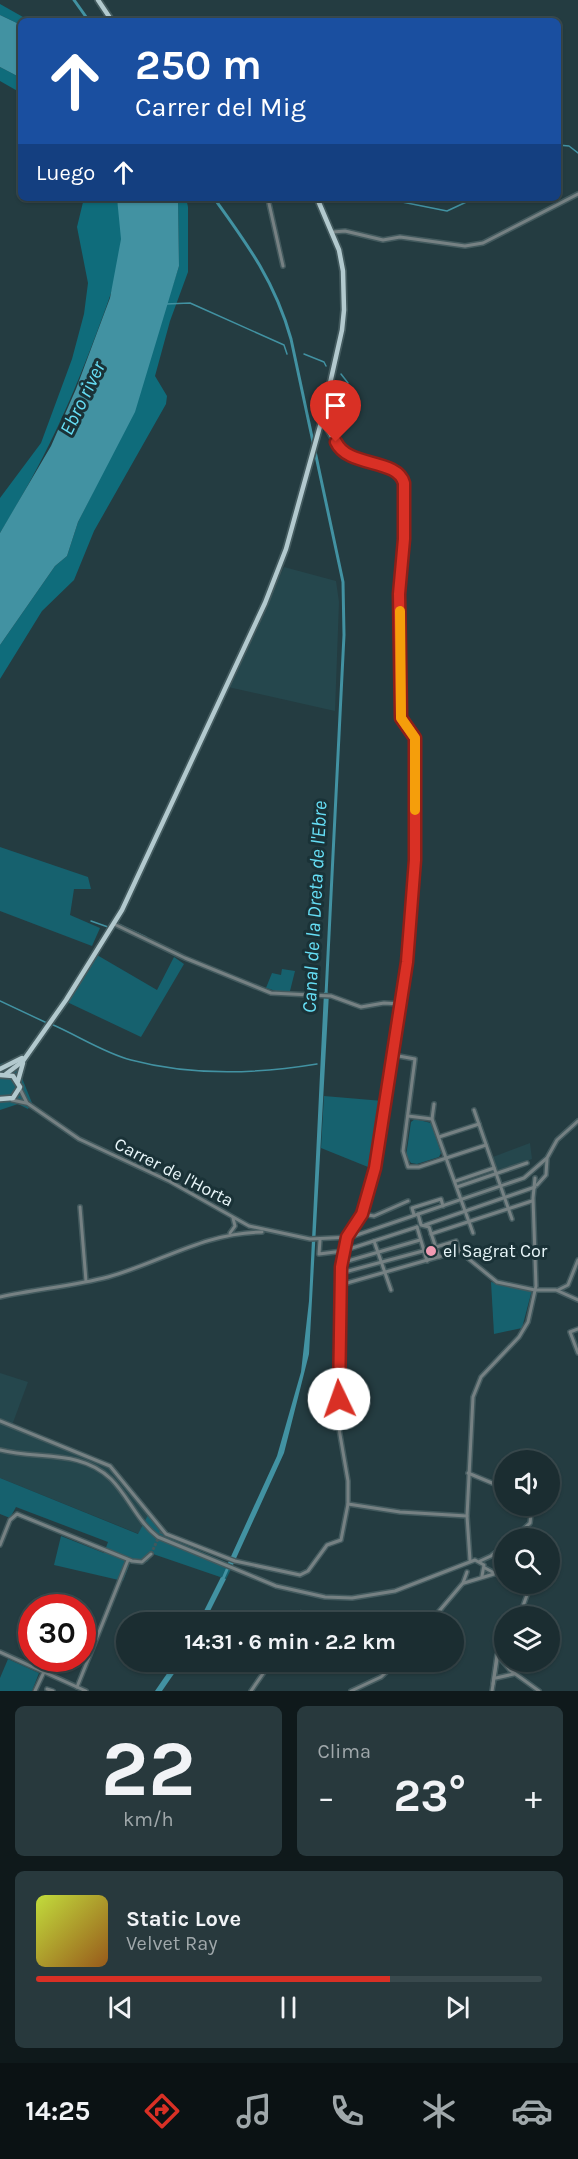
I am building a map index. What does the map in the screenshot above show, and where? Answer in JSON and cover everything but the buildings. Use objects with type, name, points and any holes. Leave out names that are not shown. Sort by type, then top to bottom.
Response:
[{"type":"main road","points":[[98,0],[110,18]]},
{"type":"main road","points":[[318,201],[333,232],[343,271],[342,330],[322,419],[323,427],[333,438]]},
{"type":"main road","points":[[0,1075],[6,1074],[23,1061],[114,924],[265,603],[290,535],[317,434],[323,427]]},
{"type":"main road","points":[[0,1070],[19,1061],[38,1041]]},
{"type":"main road","points":[[0,1101],[16,1096],[23,1061]]},
{"type":"main road","points":[[6,1074],[19,1084]]},
{"type":"street","points":[[333,232],[345,231],[383,240],[400,237],[465,246],[483,243],[578,194]]},
{"type":"street","points":[[268,201],[283,266]]},
{"type":"street","points":[[0,1421],[110,1466],[166,1534],[235,1561],[292,1575],[304,1574],[327,1545],[341,1539],[348,1504],[348,1481],[338,1423],[340,1273],[347,1237],[362,1214],[375,1168],[407,962],[415,860],[415,738],[401,718],[399,594],[404,539],[403,478],[393,470],[343,453],[333,438]]},
{"type":"street","points":[[114,924],[184,958],[271,993],[330,996],[361,1007],[384,1003],[400,1004]]},
{"type":"street","points":[[393,1055],[414,1059],[403,1151],[408,1167],[419,1167],[486,1145]]},
{"type":"street","points":[[19,1084],[27,1103]]},
{"type":"street","points":[[8,1100],[27,1103]]},
{"type":"street","name":"Carrer de l'Horta","points":[[27,1103],[76,1137],[175,1184],[242,1223],[267,1232],[311,1240],[347,1237],[524,1178]]},
{"type":"street","points":[[434,1104],[432,1119],[462,1199],[472,1233]]},
{"type":"street","points":[[474,1110],[512,1220]]},
{"type":"street","points":[[408,1116],[432,1119]]},
{"type":"street","points":[[524,1178],[547,1158],[558,1138],[578,1121]]},
{"type":"street","points":[[439,1137],[478,1124]]},
{"type":"street","points":[[318,1240],[319,1254],[343,1251],[535,1187],[542,1179],[547,1158]]},
{"type":"street","points":[[457,1187],[527,1163]]},
{"type":"street","points":[[537,1167],[545,1171]]},
{"type":"street","points":[[455,1181],[494,1168]]},
{"type":"street","points":[[438,1612],[462,1583],[469,1562],[471,1549],[467,1516],[468,1473],[475,1387],[488,1368],[525,1330],[535,1290],[533,1201],[535,1177],[533,1172]]},
{"type":"street","points":[[524,1178],[542,1179]]},
{"type":"street","points":[[427,1261],[420,1240],[421,1226],[412,1208],[441,1199],[443,1206]]},
{"type":"street","points":[[362,1214],[374,1216],[408,1201]]},
{"type":"street","points":[[431,1234],[533,1201]]},
{"type":"street","points":[[80,1207],[86,1281]]},
{"type":"street","points":[[233,1218],[234,1228]]},
{"type":"street","points":[[230,1233],[242,1223]]},
{"type":"street","points":[[239,1232],[242,1223]]},
{"type":"street","points":[[421,1226],[429,1227],[439,1257]]},
{"type":"street","points":[[0,1297],[121,1273],[205,1240],[230,1233],[267,1232]]},
{"type":"street","points":[[341,1263],[420,1240]]},
{"type":"street","points":[[374,1241],[391,1290]]},
{"type":"street","points":[[436,1247],[456,1241],[459,1251],[497,1282],[535,1290],[556,1290],[568,1285],[578,1260]]},
{"type":"street","points":[[340,1273],[381,1264],[423,1251]]},
{"type":"street","points":[[340,1285],[459,1251]]},
{"type":"street","points":[[556,1290],[578,1300]]},
{"type":"street","points":[[578,1329],[570,1332],[578,1353]]},
{"type":"street","points":[[0,1450],[24,1455],[62,1456],[92,1465],[116,1485],[141,1521],[166,1541],[294,1591],[325,1597],[352,1598],[395,1591],[469,1562],[492,1556]]},
{"type":"street","points":[[468,1473],[494,1484]]},
{"type":"street","points":[[348,1504],[400,1512],[467,1516]]},
{"type":"street","points":[[0,1545],[10,1520],[17,1514],[128,1560],[142,1562],[151,1554]]},
{"type":"street","points":[[471,1549],[478,1560],[494,1574]]},
{"type":"street","points":[[482,1576],[492,1556]]},
{"type":"street","points":[[72,1691],[128,1560]]},
{"type":"street","points":[[453,1568],[467,1571],[474,1578]]},
{"type":"street","points":[[462,1583],[494,1574]]},
{"type":"street","points":[[0,1652],[18,1660]]},
{"type":"street","points":[[35,1691],[44,1672]]},
{"type":"street","points":[[46,1672],[87,1691]]},
{"type":"street","points":[[251,1691],[263,1672]]},
{"type":"street","points":[[351,1691],[375,1681],[385,1672]]},
{"type":"street","points":[[492,1691],[497,1672]]},
{"type":"street","points":[[494,1686],[497,1672]]},
{"type":"street","points":[[512,1672],[539,1691]]},
{"type":"street","points":[[497,1676],[516,1674]]},
{"type":"street","points":[[47,1689],[52,1691]]},
{"type":"shaded area","points":[[0,4],[25,18],[18,18],[18,24],[0,15]]},
{"type":"shaded area","points":[[0,67],[18,76],[18,91],[0,81]]},
{"type":"shaded area","points":[[83,201],[117,201],[121,234],[116,275],[97,332],[65,411],[42,459],[0,533],[0,498],[41,443],[72,359],[84,314],[88,283],[77,227]]},
{"type":"shaded area","points":[[178,201],[187,201],[188,272],[170,321],[155,376],[167,396],[166,404],[94,531],[74,580],[42,611],[0,679],[0,645],[55,566],[67,556],[78,522],[129,420],[179,266]]},
{"type":"shaded area","points":[[284,567],[336,581],[339,602],[335,711],[228,687]]},
{"type":"shaded area","points":[[0,847],[88,877],[91,889],[74,889],[70,915],[100,928],[92,946],[0,911]]},
{"type":"shaded area","points":[[97,955],[157,990],[174,957],[184,964],[141,1037],[67,1002]]},
{"type":"shaded area","points":[[282,969],[295,971],[289,995],[266,988],[272,973],[281,975]]},
{"type":"shaded area","points":[[17,1059],[26,1063],[22,1078],[32,1103],[28,1109],[18,1104],[0,1110],[0,1064]]},
{"type":"shaded area","points":[[324,1096],[383,1101],[373,1169],[321,1148]]},
{"type":"shaded area","points":[[415,1119],[431,1123],[441,1153],[439,1157],[417,1164],[411,1163],[406,1156],[411,1122]]},
{"type":"shaded area","points":[[530,1143],[532,1159],[498,1171],[493,1157]]},
{"type":"shaded area","points":[[491,1282],[532,1290],[522,1328],[494,1334]]},
{"type":"shaded area","points":[[0,1373],[28,1382],[11,1428],[110,1468],[148,1515],[139,1534],[0,1478]]},
{"type":"shaded area","points":[[0,1478],[138,1534],[148,1515],[164,1536],[233,1565],[226,1579],[153,1554],[147,1562],[130,1563],[123,1581],[54,1565],[61,1536],[104,1553],[108,1542],[16,1507],[10,1518],[0,1514]]},
{"type":"shaded area","points":[[8,1659],[18,1664],[18,1672],[39,1673],[32,1691],[0,1691],[0,1678]]},
{"type":"water","points":[[0,15],[18,24],[18,76],[0,67]]},
{"type":"water","name":"Ebro river","points":[[117,201],[178,201],[179,266],[135,412],[78,522],[67,556],[55,566],[0,645],[0,533],[51,446],[76,389],[110,298],[121,239]]},
{"type":"water","points":[[324,992],[329,993],[309,1354],[284,1453],[233,1565],[228,1563],[277,1456],[301,1372],[309,1301]]},
{"type":"water","points":[[221,1577],[226,1579],[210,1612],[204,1612]]},
{"type":"water","points":[[168,1672],[175,1672],[162,1691],[155,1691]]},
{"type":"waterway","name":"Canal de la Dreta de l'Ebre","points":[[74,0],[87,18]]},
{"type":"waterway","points":[[561,145],[569,146],[578,153]]},
{"type":"waterway","name":"Canal de la Dreta de l'Ebre","points":[[216,201],[269,282],[291,339],[343,582],[344,635],[326,995]]},
{"type":"waterway","points":[[397,201],[447,211],[469,201]]},
{"type":"waterway","points":[[166,304],[190,303],[284,345],[287,354]]},
{"type":"waterway","points":[[304,354],[324,362],[326,366]]},
{"type":"waterway","points":[[341,374],[348,383]]},
{"type":"waterway","points":[[91,921],[108,927]]},
{"type":"waterway","points":[[118,924],[146,937]]},
{"type":"waterway","points":[[0,1001],[47,1023]]},
{"type":"waterway","points":[[51,1024],[121,1057],[177,1069],[224,1072],[271,1070],[317,1064]]},
{"type":"waterway","name":"Canal de la Dreta de l'Ebre","points":[[222,1581],[229,1565]]},
{"type":"tunnel","points":[[151,1554],[162,1530]]},
{"type":"slow traffic","points":[[400,611],[401,718],[415,738],[415,810]]},
{"type":"place","name":"el Sagrat Cor","points":[[431,1251]]},
{"type":"route","points":[[336,442],[343,453],[393,470],[403,478],[404,539],[399,594],[401,718],[415,738],[415,860],[407,962],[375,1168],[362,1214],[347,1237],[343,1251],[338,1369],[339,1399]]}]
